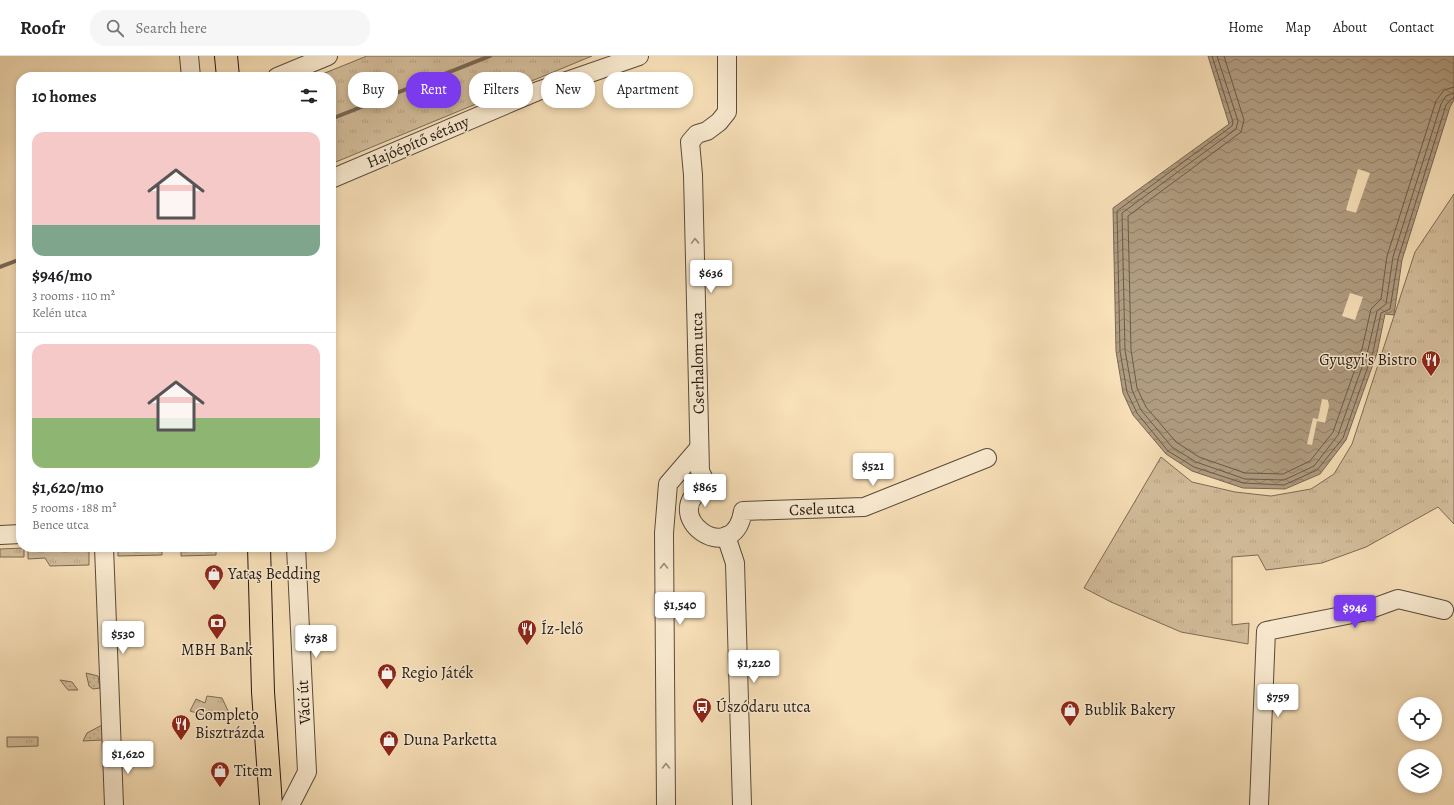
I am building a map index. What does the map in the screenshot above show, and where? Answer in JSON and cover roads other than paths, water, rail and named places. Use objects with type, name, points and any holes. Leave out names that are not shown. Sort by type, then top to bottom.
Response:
[{"type":"main road","points":[[226,56],[228,72]]},
{"type":"main road","points":[[260,552],[263,692],[271,805]]},
{"type":"street","points":[[189,56],[191,72]]},
{"type":"street","points":[[290,72],[328,56]]},
{"type":"street","name":"Hajóépítő sétány","points":[[336,177],[538,91],[639,56]]},
{"type":"street","name":"Cserhalom utca","points":[[726,536],[710,536],[697,529],[690,516],[690,507],[696,494],[707,486],[700,471],[693,190],[690,142],[697,134],[707,131],[719,122],[727,112],[727,56]]},
{"type":"street","points":[[666,805],[664,533],[668,484],[699,448]]},
{"type":"street","name":"Csele utca","points":[[726,536],[738,526],[743,511],[864,507],[987,458]]},
{"type":"street","points":[[0,535],[16,534]]},
{"type":"street","points":[[726,536],[735,563],[742,805]]},
{"type":"street","points":[[104,552],[114,805]]},
{"type":"street","name":"Váci út","points":[[290,805],[307,772],[296,552]]},
{"type":"street","points":[[1259,805],[1266,630],[1362,612],[1398,599],[1444,610]]},
{"type":"water","points":[[1208,56],[1454,56],[1454,100],[1450,107],[1402,260],[1394,315],[1385,314],[1377,353],[1346,440],[1320,474],[1285,489],[1243,488],[1192,471],[1166,454],[1133,415],[1123,393],[1116,351],[1113,208],[1229,124]]},
{"type":"waterway","points":[[336,117],[490,56]]},
{"type":"waterway","points":[[0,267],[16,261]]},
{"type":"place","name":"Gyugyi's Bistro","points":[[1431,377]]},
{"type":"place","name":"Yataş Bedding","points":[[214,591]]},
{"type":"place","name":"MBH Bank","points":[[217,640]]},
{"type":"place","name":"Íz-lelő","points":[[527,646]]},
{"type":"place","name":"Regio Játék","points":[[387,690]]},
{"type":"place","name":"Úszódaru utca","points":[[702,724]]},
{"type":"place","name":"Bublik Bakery","points":[[1070,727]]},
{"type":"place","name":"Completo Bisztrázda","points":[[181,741]]},
{"type":"place","name":"Duna Parketta","points":[[389,757]]},
{"type":"place","name":"Titem","points":[[220,788]]}]
